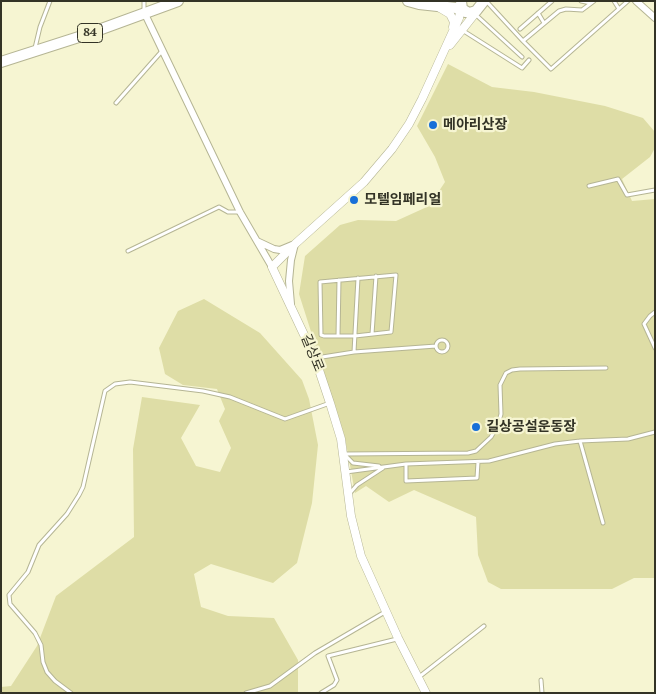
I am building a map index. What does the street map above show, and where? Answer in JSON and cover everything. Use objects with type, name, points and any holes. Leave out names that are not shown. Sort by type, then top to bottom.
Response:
[{"type":"main road","name":"84","points":[[1,62],[34,52],[144,7],[178,1]]},
{"type":"main road","points":[[408,1],[438,7],[471,7]]},
{"type":"street","points":[[636,1],[653,14]]},
{"type":"street","points":[[144,7],[162,51],[240,212],[272,268],[382,162],[412,118],[453,32],[471,7]]},
{"type":"street","points":[[438,7],[447,11],[452,18],[453,32]]},
{"type":"street","points":[[438,63],[462,30],[471,7]]},
{"type":"street","points":[[256,240],[274,250],[280,250],[295,244]]},
{"type":"street","points":[[291,305],[290,281],[295,244]]},
{"type":"street","name":"길상로","points":[[272,268],[315,358],[330,403],[343,454],[354,532],[361,556],[385,612],[426,693]]},
{"type":"lane","points":[[34,52],[40,27],[50,1]]},
{"type":"lane","points":[[520,30],[552,1]]},
{"type":"lane","points":[[581,1],[593,2]]},
{"type":"lane","points":[[614,1],[620,9]]},
{"type":"lane","points":[[471,7],[523,41],[551,69],[628,1]]},
{"type":"lane","points":[[523,41],[562,9],[582,10],[593,2]]},
{"type":"lane","points":[[471,7],[522,57]]},
{"type":"lane","points":[[538,14],[544,22]]},
{"type":"lane","points":[[462,30],[522,68],[529,60]]},
{"type":"lane","points":[[116,103],[162,51]]},
{"type":"lane","points":[[589,186],[618,179],[627,196],[655,190]]},
{"type":"lane","points":[[128,252],[218,207],[228,212],[240,212]]},
{"type":"lane","points":[[396,275],[391,332],[355,336],[324,336],[320,332],[320,282],[376,276],[396,275]]},
{"type":"lane","points":[[372,334],[376,276]]},
{"type":"lane","points":[[354,352],[358,278]]},
{"type":"lane","points":[[338,280],[338,336]]},
{"type":"lane","points":[[655,312],[644,324],[655,348]]},
{"type":"lane","points":[[442,340],[448,343],[445,352],[437,350],[436,346],[437,342],[442,340]]},
{"type":"lane","points":[[315,358],[354,352],[436,346]]},
{"type":"lane","points":[[343,454],[468,453],[476,450],[491,437],[498,425],[501,414],[500,384],[506,373],[520,369],[606,368]]},
{"type":"lane","points":[[71,693],[54,681],[47,672],[43,662],[41,645],[35,633],[10,604],[9,595],[28,572],[39,545],[67,514],[80,495],[105,391],[115,384],[130,382],[202,391],[230,397],[285,419],[330,403]]},
{"type":"lane","points":[[346,472],[406,464],[478,462],[498,459],[555,444],[628,439],[655,432]]},
{"type":"lane","points":[[580,441],[603,523]]},
{"type":"lane","points":[[343,454],[354,463],[385,466]]},
{"type":"lane","points":[[406,464],[406,481],[477,478],[478,462]]},
{"type":"lane","points":[[349,496],[352,489],[385,466]]},
{"type":"lane","points":[[246,693],[270,686],[315,653],[385,612]]},
{"type":"lane","points":[[418,677],[484,626]]},
{"type":"lane","points":[[321,693],[334,685],[337,680],[328,656],[398,638]]},
{"type":"lane","points":[[541,680],[542,693]]},
{"type":"shaded area","points":[[448,64],[492,87],[534,92],[605,106],[643,118],[655,132],[655,148],[650,157],[622,179],[632,201],[655,199],[655,578],[634,578],[612,589],[501,589],[488,582],[478,555],[476,517],[414,490],[389,502],[366,486],[355,493],[345,438],[299,294],[305,256],[340,225],[358,220],[396,221],[429,206],[445,182],[435,157],[417,126]]},
{"type":"shaded area","points":[[204,299],[260,333],[302,380],[309,399],[318,445],[312,503],[297,563],[273,583],[211,564],[194,574],[201,607],[228,616],[274,618],[298,660],[298,693],[1,693],[1,687],[11,686],[37,646],[56,596],[134,537],[133,449],[142,397],[200,405],[181,438],[196,466],[220,472],[231,448],[219,421],[225,409],[217,389],[183,385],[165,374],[159,348],[178,311]]},
{"type":"place","name":"메아리산장","points":[[433,125]]},
{"type":"place","name":"모텔임페리얼","points":[[354,200]]},
{"type":"place","name":"길상공설운동장","points":[[476,427]]}]
